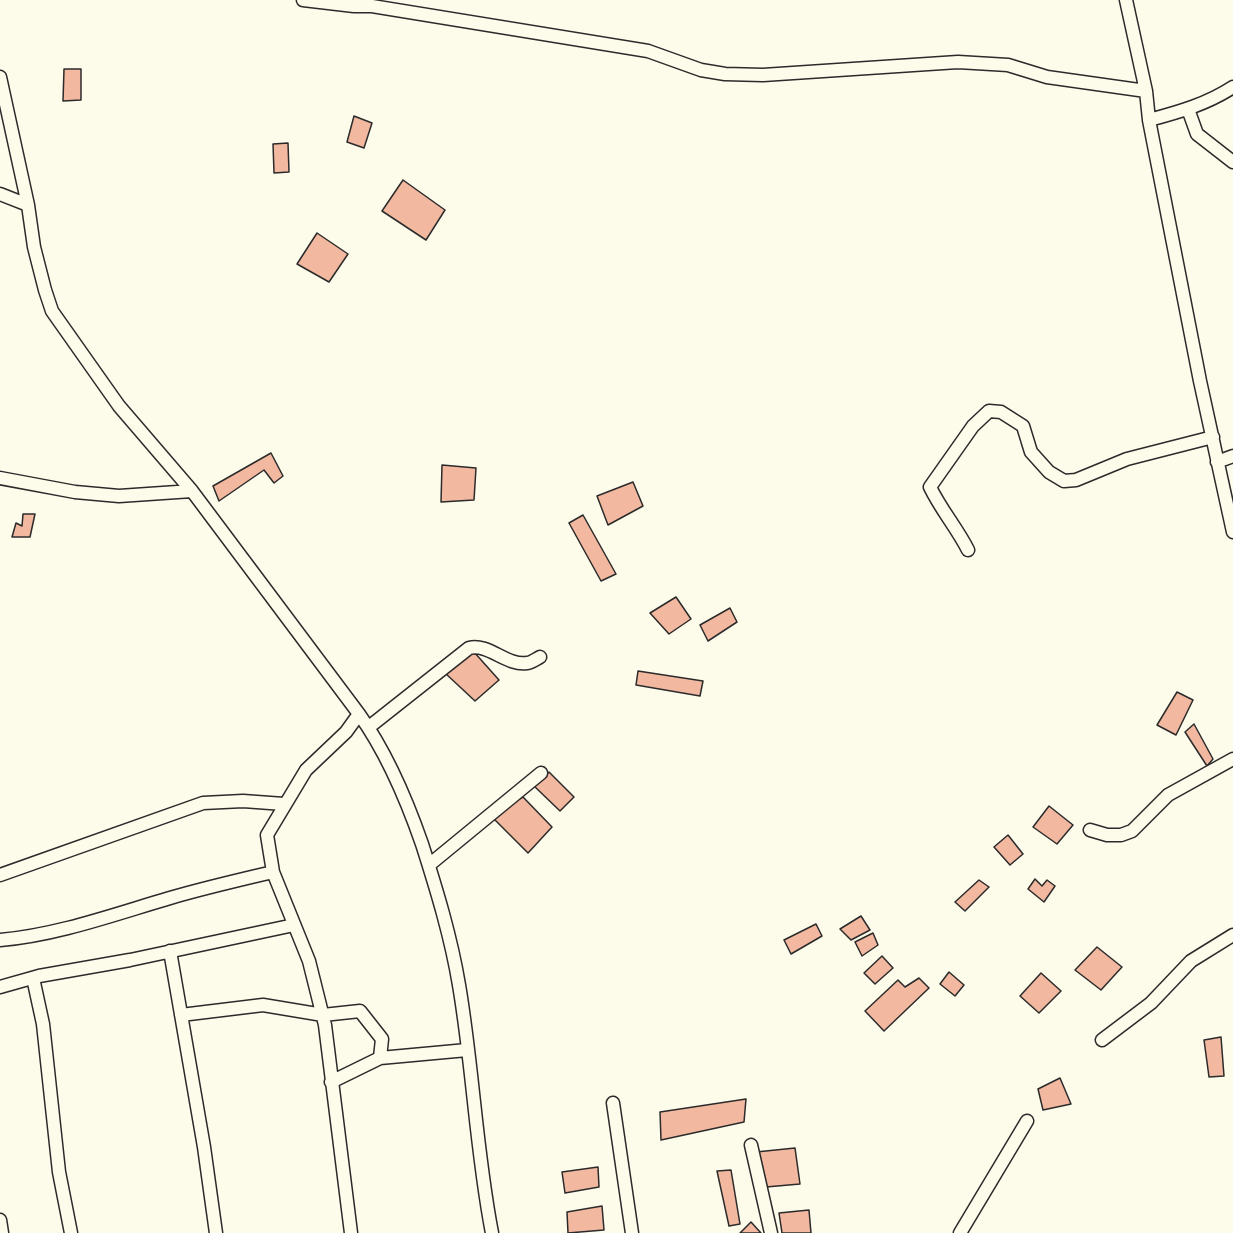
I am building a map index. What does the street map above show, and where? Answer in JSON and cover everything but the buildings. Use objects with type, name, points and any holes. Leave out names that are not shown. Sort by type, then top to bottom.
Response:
[{"type":"street","points":[[303,0],[372,6],[566,36],[648,51],[701,70],[725,74],[763,75],[958,62],[1008,65],[1047,77],[1146,91]]},
{"type":"street","points":[[1126,0],[1146,91],[1149,120],[1217,462],[1233,532]]},
{"type":"street","points":[[0,77],[28,205],[34,247],[52,311],[119,406],[192,491],[359,714],[369,728],[407,799],[442,907],[459,985],[483,1187],[492,1233]]},
{"type":"street","points":[[1149,120],[1188,109],[1216,98],[1233,87]]},
{"type":"street","points":[[1188,109],[1197,134],[1233,162]]},
{"type":"street","points":[[0,194],[28,205]]},
{"type":"street","points":[[968,550],[930,488],[973,426],[989,411],[1001,412],[1023,426],[1031,452],[1049,472],[1064,481],[1076,480],[1127,459],[1213,437]]},
{"type":"street","points":[[1217,462],[1233,456]]},
{"type":"street","points":[[0,478],[75,492],[119,496],[192,491]]},
{"type":"street","points":[[369,728],[470,648],[478,646],[515,662],[528,663],[540,657]]},
{"type":"street","points":[[351,1233],[323,1015],[309,961],[273,872],[267,835],[306,770],[346,732],[359,714]]},
{"type":"street","points":[[1090,830],[1107,835],[1120,835],[1132,831],[1168,795],[1233,759]]},
{"type":"street","points":[[429,865],[542,773]]},
{"type":"street","points":[[0,875],[203,803],[243,801],[284,804]]},
{"type":"street","points":[[0,940],[20,938],[99,919],[273,872]]},
{"type":"street","points":[[0,987],[33,978],[294,925]]},
{"type":"street","points":[[1102,1040],[1151,1003],[1191,961],[1233,935]]},
{"type":"street","points":[[170,951],[204,1147],[216,1233]]},
{"type":"street","points":[[33,978],[43,1024],[59,1172],[71,1233]]},
{"type":"street","points":[[181,1015],[263,1005],[323,1015],[360,1011],[382,1039],[380,1058]]},
{"type":"street","points":[[331,1082],[380,1058],[467,1050]]},
{"type":"street","points":[[613,1103],[632,1233]]},
{"type":"street","points":[[960,1233],[1027,1121]]},
{"type":"street","points":[[750,1144],[771,1233]]},
{"type":"street","points":[[0,1220],[2,1233]]}]
